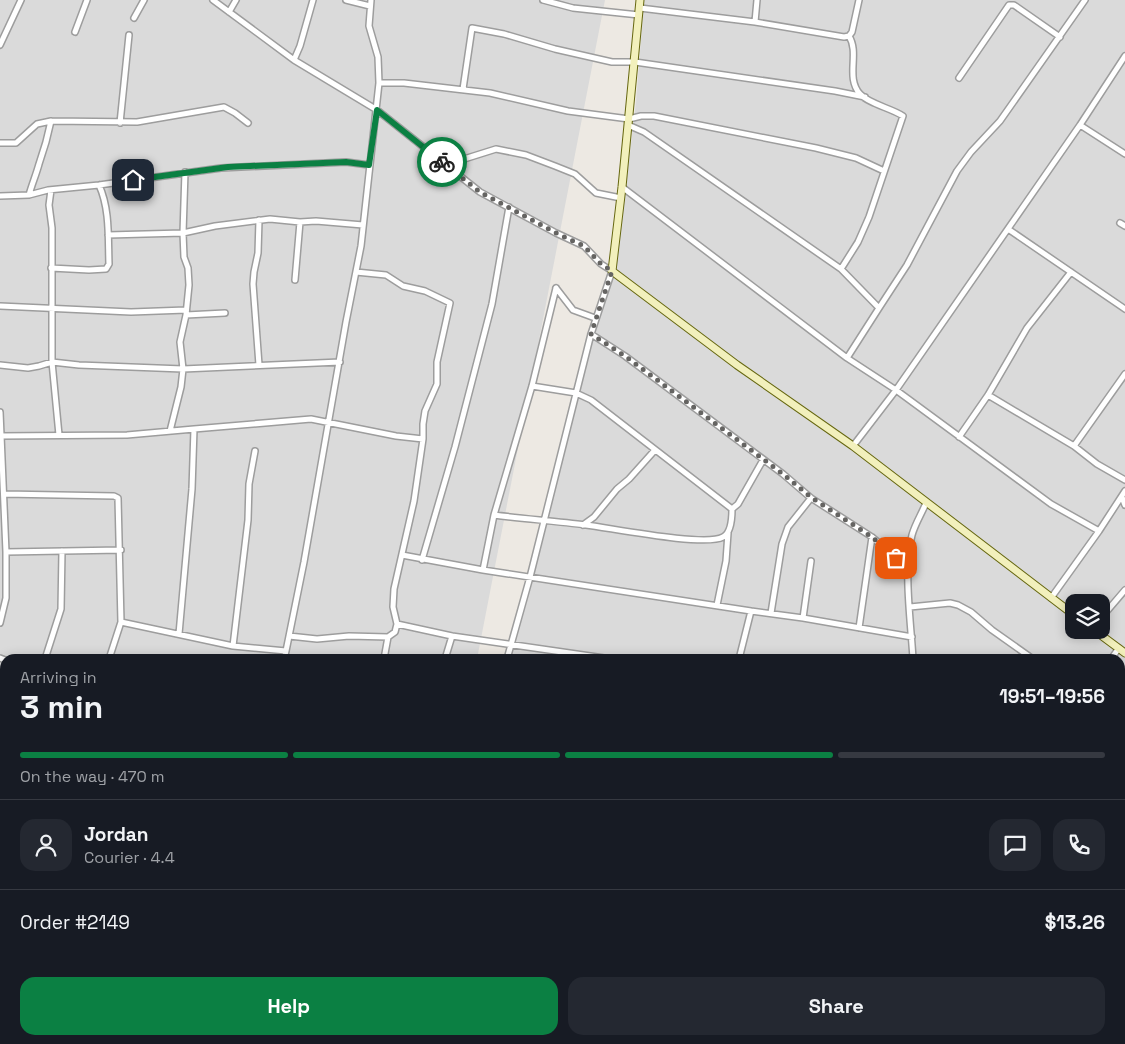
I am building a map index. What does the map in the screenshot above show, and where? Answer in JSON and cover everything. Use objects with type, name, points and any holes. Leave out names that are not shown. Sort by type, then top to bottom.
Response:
[{"type":"street","points":[[0,45],[21,0]]},
{"type":"street","points":[[75,32],[87,0]]},
{"type":"street","points":[[134,18],[144,0]]},
{"type":"street","points":[[214,0],[294,60],[377,110],[480,192],[584,246],[601,264],[737,365],[853,446],[1065,609]]},
{"type":"street","points":[[229,12],[236,0]]},
{"type":"street","points":[[294,60],[313,0]]},
{"type":"street","points":[[285,654],[356,272],[377,110],[378,60],[369,26],[371,3],[346,0]]},
{"type":"street","points":[[543,0],[572,8],[640,8],[755,22],[844,37],[849,36],[852,32],[859,0]]},
{"type":"street","points":[[755,22],[757,0]]},
{"type":"street","points":[[847,358],[907,265],[957,171],[971,152],[1000,121],[1085,0]]},
{"type":"street","points":[[959,78],[1009,5],[1014,5],[1060,37]]},
{"type":"street","points":[[508,654],[530,577],[595,318],[612,271],[640,8]]},
{"type":"street","points":[[463,89],[472,28],[504,34],[555,49],[612,62],[635,62],[825,89],[864,97],[903,116],[866,225],[842,269]]},
{"type":"street","points":[[120,123],[129,35]]},
{"type":"street","points":[[849,36],[854,47],[853,79],[864,97]]},
{"type":"street","points":[[853,446],[896,390],[1080,125],[1125,56]]},
{"type":"street","points":[[379,83],[398,82],[490,93],[568,111],[629,122],[842,269],[879,308]]},
{"type":"street","points":[[0,143],[16,143],[37,124],[51,121],[120,123],[150,121],[224,107],[248,123]]},
{"type":"street","points":[[629,122],[646,116],[654,116],[816,148],[856,158],[884,171]]},
{"type":"street","points":[[29,195],[51,121]]},
{"type":"street","points":[[1080,125],[1125,154]]},
{"type":"street","points":[[445,165],[496,149],[526,156],[555,166],[575,174],[596,193],[621,198]]},
{"type":"street","points":[[0,196],[29,195],[51,190],[221,168],[346,162],[369,165]]},
{"type":"street","points":[[170,431],[181,388],[183,369],[180,342],[186,312],[189,275],[184,257],[182,233],[185,172]]},
{"type":"street","points":[[51,268],[89,270],[106,268],[109,264],[105,200],[99,185]]},
{"type":"street","points":[[622,187],[847,358],[896,390],[1051,504],[1099,531]]},
{"type":"street","points":[[51,190],[49,205],[52,228],[52,362],[60,435]]},
{"type":"street","points":[[422,560],[455,447],[492,304],[509,207]]},
{"type":"street","points":[[108,234],[182,233],[259,220],[316,221],[363,225]]},
{"type":"street","points":[[259,220],[258,253],[253,284],[259,365]]},
{"type":"street","points":[[295,280],[300,222]]},
{"type":"street","points":[[1120,222],[1125,226]]},
{"type":"street","points":[[1008,229],[1125,308]]},
{"type":"street","points":[[289,636],[317,639],[349,636],[388,637],[395,632],[397,624],[393,597],[414,501],[424,439],[423,424],[425,410],[437,384],[436,362],[450,303],[425,291],[403,286],[386,275],[356,272]]},
{"type":"street","points":[[959,437],[988,395],[1027,328],[1071,272]]},
{"type":"street","points":[[483,570],[494,515],[532,386],[556,288],[573,310],[595,318]]},
{"type":"street","points":[[0,306],[131,312],[225,313]]},
{"type":"street","points":[[591,334],[625,356],[812,498],[872,537],[909,569]]},
{"type":"street","points":[[0,365],[28,368],[52,362],[79,366],[183,369],[340,362]]},
{"type":"street","points":[[1074,446],[1125,374]]},
{"type":"street","points":[[532,386],[576,393],[591,400],[732,509]]},
{"type":"street","points":[[988,395],[1074,446],[1096,464],[1125,480]]},
{"type":"street","points":[[0,412],[4,494],[2,536],[6,552],[6,598],[0,622]]},
{"type":"street","points":[[0,436],[127,435],[302,419],[328,422],[396,436],[424,439]]},
{"type":"street","points":[[179,634],[192,489],[194,429]]},
{"type":"street","points":[[583,525],[594,517],[617,489],[629,479],[655,450]]},
{"type":"street","points":[[233,646],[248,520],[249,484],[255,451]]},
{"type":"street","points":[[732,509],[738,504],[763,460]]},
{"type":"street","points":[[1050,598],[1124,493]]},
{"type":"street","points":[[1124,493],[1125,505]]},
{"type":"street","points":[[4,494],[117,497],[119,500],[121,622],[111,654]]},
{"type":"street","points":[[771,613],[782,544],[788,527],[812,498]]},
{"type":"street","points":[[913,654],[909,569],[912,533],[926,502]]},
{"type":"street","points":[[718,605],[732,509]]},
{"type":"street","points":[[494,515],[689,540],[717,539],[728,533]]},
{"type":"street","points":[[859,628],[872,537]]},
{"type":"street","points":[[47,654],[61,609],[62,550]]},
{"type":"street","points":[[6,552],[121,550]]},
{"type":"street","points":[[402,555],[483,570],[771,613],[912,637]]},
{"type":"street","points":[[803,618],[811,560]]},
{"type":"street","points":[[1110,608],[1125,590]]},
{"type":"street","points":[[910,607],[950,603],[958,605],[971,612],[1025,654]]},
{"type":"street","points":[[740,654],[751,610]]},
{"type":"street","points":[[121,622],[233,646],[286,651]]},
{"type":"street","points":[[397,624],[452,636],[577,654]]},
{"type":"street","points":[[447,654],[452,636]]},
{"type":"street","points":[[385,654],[388,637]]},
{"type":"street","points":[[1107,639],[1122,650]]},
{"type":"shaded area","points":[[0,0],[605,0],[478,654],[0,654]]},
{"type":"shaded area","points":[[644,0],[1125,0],[1125,654],[510,654],[540,546],[585,366],[612,276],[619,245],[636,102]]},
{"type":"way so far","points":[[442,162],[480,192],[584,246],[601,264],[612,271],[591,334],[625,356],[783,474],[802,491],[872,537],[896,558]]},
{"type":"route","points":[[133,180],[228,167],[346,162],[369,165],[377,110],[442,162]]}]
